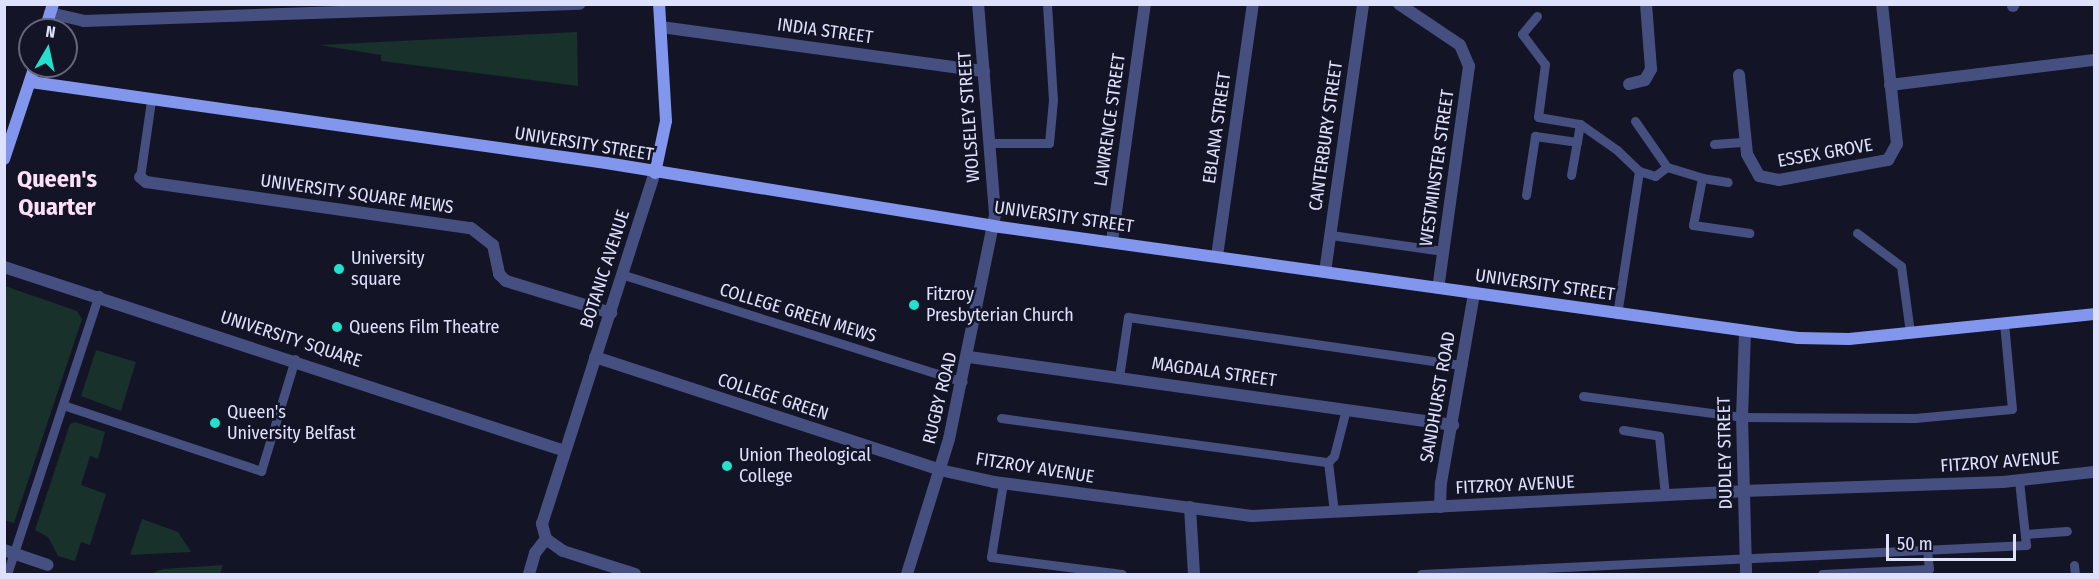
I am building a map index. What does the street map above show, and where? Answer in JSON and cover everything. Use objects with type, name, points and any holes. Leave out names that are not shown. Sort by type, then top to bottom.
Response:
[{"type":"street","points":[[51,9],[84,21],[580,4]]},
{"type":"street","name":"BOTANIC AVENUE","points":[[546,539],[542,524],[656,173],[666,121],[658,4]]},
{"type":"street","name":"WOLSELEY STREET","points":[[978,4],[993,226]]},
{"type":"street","name":"LAWRENCE STREET","points":[[1112,241],[1144,4]]},
{"type":"street","name":"EBLANA STREET","points":[[1217,256],[1252,4]]},
{"type":"street","name":"CANTERBURY STREET","points":[[1325,272],[1363,4]]},
{"type":"street","name":"WESTMINSTER STREET","points":[[1399,4],[1466,54],[1469,66],[1438,288]]},
{"type":"street","points":[[1629,84],[1645,80],[1651,69],[1646,4]]},
{"type":"street","name":"ESSEX GROVE","points":[[1739,75],[1745,142],[1754,170],[1767,180],[1888,160],[1897,144],[1882,4]]},
{"type":"street","name":"INDIA STREET","points":[[661,27],[984,71]]},
{"type":"street","points":[[1890,85],[2094,60]]},
{"type":"street","points":[[4,159],[32,78]]},
{"type":"street","name":"UNIVERSITY STREET","points":[[31,82],[656,173],[993,226],[1745,332],[1849,339],[2094,314]]},
{"type":"street","name":"UNIVERSITY SQUARE MEWS","points":[[140,177],[146,182],[471,228],[493,245],[499,274],[506,282],[611,313]]},
{"type":"street","name":"RUGBY ROAD","points":[[907,574],[940,470],[963,382],[993,226]]},
{"type":"street","name":"UNIVERSITY SQUARE","points":[[4,267],[99,295],[296,359],[565,451]]},
{"type":"street","name":"SANDHURST ROAD","points":[[1440,507],[1441,483],[1453,425],[1474,293]]},
{"type":"street","name":"DUDLEY STREET","points":[[1745,332],[1742,491],[1746,574]]},
{"type":"street","name":"COLLEGE GREEN","points":[[595,357],[940,470]]},
{"type":"street","name":"MAGDALA STREET","points":[[969,357],[1453,425]]},
{"type":"street","name":"FITZROY AVENUE","points":[[940,470],[1003,483],[1252,516],[1742,491],[2019,481],[2094,472]]},
{"type":"street","points":[[1190,507],[1194,574]]},
{"type":"street","points":[[529,574],[535,553],[546,539],[563,551],[635,574]]},
{"type":"street","points":[[9,551],[53,566]]},
{"type":"lane","points":[[989,143],[1049,142],[1053,100],[1047,4]]},
{"type":"lane","points":[[1537,16],[1521,34],[1545,64],[1538,117],[1580,124],[1617,150],[1640,171],[1655,176],[1668,167]]},
{"type":"lane","name":"UNIVERSITY SQUARE MEWS","points":[[140,177],[151,101]]},
{"type":"lane","points":[[1635,121],[1668,167],[1702,178],[1728,182]]},
{"type":"lane","points":[[1571,175],[1580,124]]},
{"type":"lane","points":[[1526,195],[1535,132],[1577,142]]},
{"type":"lane","points":[[1714,144],[1745,142]]},
{"type":"lane","points":[[1617,314],[1640,171]]},
{"type":"lane","points":[[1702,178],[1694,225],[1749,233]]},
{"type":"lane","points":[[1857,233],[1901,266],[1910,333]]},
{"type":"lane","points":[[1331,234],[1443,251]]},
{"type":"lane","name":"COLLEGE GREEN MEWS","points":[[624,275],[963,382]]},
{"type":"lane","points":[[7,574],[9,551],[63,405],[99,295]]},
{"type":"lane","points":[[1119,377],[1128,317],[1463,365]]},
{"type":"lane","points":[[1583,396],[1742,417],[1916,418],[2012,409],[2004,323]]},
{"type":"lane","points":[[63,405],[261,471],[296,359]]},
{"type":"lane","points":[[1328,462],[1334,456],[1346,409]]},
{"type":"lane","points":[[1001,418],[1328,462]]},
{"type":"lane","points":[[1623,430],[1659,436],[1665,495]]},
{"type":"lane","points":[[1328,462],[1334,512]]},
{"type":"lane","points":[[1421,574],[1745,556],[2026,545],[2019,481]]},
{"type":"lane","points":[[1003,483],[992,557],[1122,574]]},
{"type":"lane","points":[[2025,534],[2067,531]]},
{"type":"lane","points":[[1822,574],[1929,569],[1927,549]]},
{"type":"lane","points":[[1845,552],[1846,573]]},
{"type":"green space","points":[[577,32],[578,86],[381,61],[381,55],[319,45]]},
{"type":"green space","points":[[5,286],[77,311],[82,319],[14,523],[4,520]]},
{"type":"green space","points":[[96,350],[136,362],[121,411],[81,396]]},
{"type":"green space","points":[[75,422],[105,432],[98,459],[90,456],[81,485],[106,494],[90,545],[81,542],[75,561],[58,556],[48,537],[35,530],[70,424]]},
{"type":"green space","points":[[142,519],[178,532],[191,552],[130,555]]},
{"type":"green space","points":[[223,565],[220,574],[150,574],[163,569]]},
{"type":"place","name":"University square","points":[[339,269]]},
{"type":"place","name":"Fitzroy Presbyterian Church","points":[[914,305]]},
{"type":"place","name":"Queens Film Theatre","points":[[337,327]]},
{"type":"place","name":"Queen's University Belfast","points":[[215,423]]},
{"type":"place","name":"Union Theological College","points":[[727,466]]},
{"type":"district","name":"Queen's Quarter","points":[[57,194]]}]
